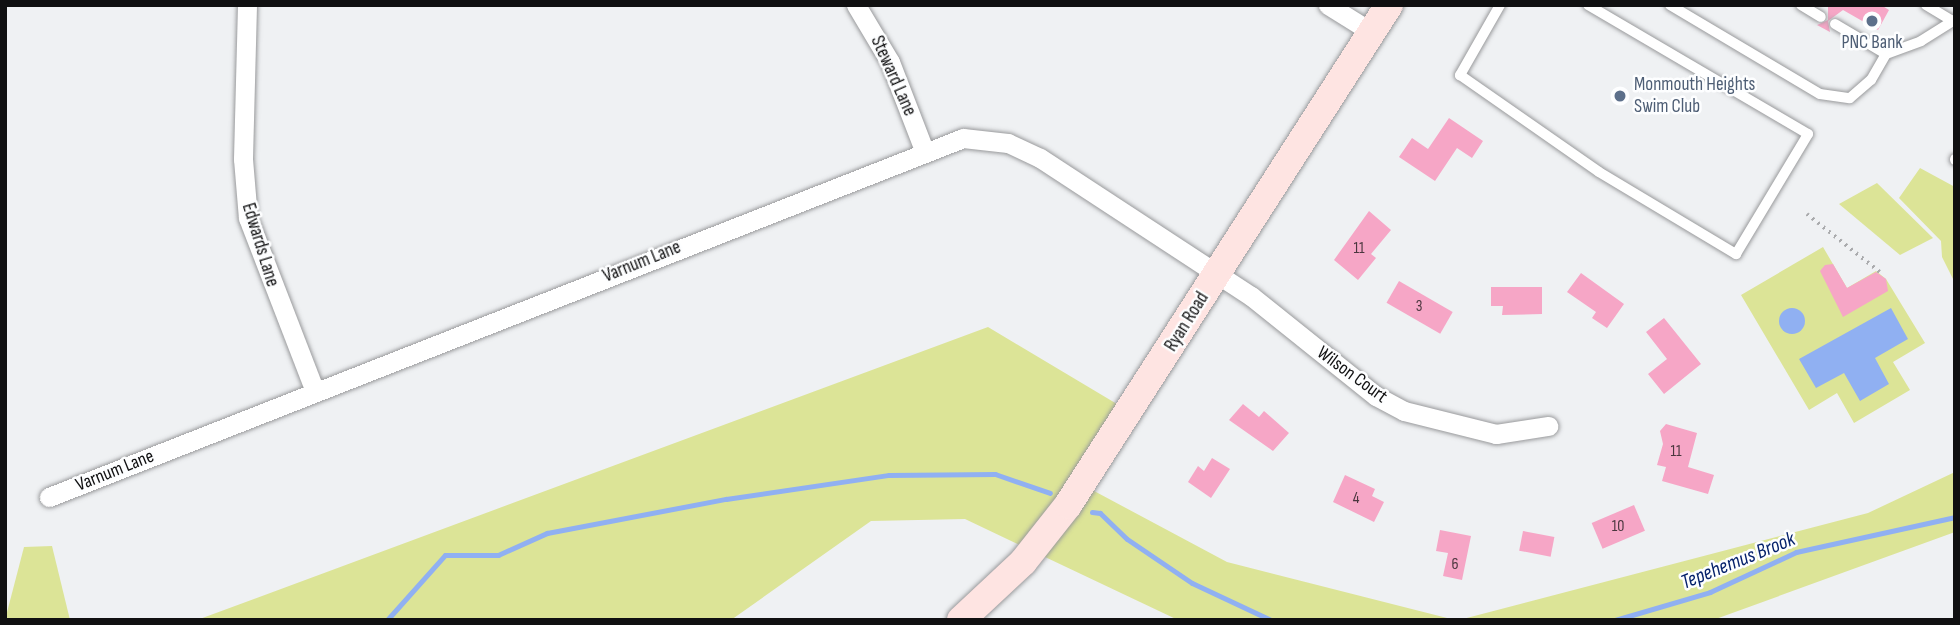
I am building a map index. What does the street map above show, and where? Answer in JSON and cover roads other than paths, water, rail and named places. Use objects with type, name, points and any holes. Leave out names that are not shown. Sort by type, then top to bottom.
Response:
[{"type":"street","name":"Edwards Lane","points":[[247,5],[243,159],[248,218],[315,392]]},
{"type":"street","name":"Steward Lane","points":[[856,5],[890,62],[924,150]]},
{"type":"street","points":[[1328,5],[1373,33]]},
{"type":"street","name":"Ryan Road","points":[[961,620],[1002,584],[1049,531],[1389,5]]},
{"type":"street","name":"Varnum Lane","points":[[49,496],[945,142],[986,137],[1020,147],[1217,274]]},
{"type":"street","name":"Wilson Court","points":[[1217,274],[1376,396],[1404,411],[1496,434],[1548,426]]},
{"type":"lane","points":[[1500,5],[1460,75],[1598,172],[1736,254],[1808,134],[1588,5]]},
{"type":"lane","points":[[1670,5],[1820,94],[1850,98],[1871,80],[1886,54],[1921,41],[1954,20],[1926,5]]},
{"type":"lane","points":[[1801,5],[1821,17]]},
{"type":"lane","points":[[1835,24],[1886,54]]},
{"type":"water","points":[[1792,308],[1802,311],[1805,321],[1802,331],[1792,334],[1782,331],[1779,321],[1782,311]]},
{"type":"water","points":[[1891,308],[1908,339],[1875,358],[1889,384],[1860,401],[1844,373],[1816,388],[1799,359]]},
{"type":"waterway","points":[[387,620],[445,555],[498,555],[547,533],[726,499],[889,475],[995,474],[1050,493]]},
{"type":"waterway","points":[[1092,512],[1100,513],[1127,539],[1192,583],[1271,620]]},
{"type":"waterway","name":"Tepehemus Brook","points":[[1615,620],[1710,592],[1796,552],[1955,517]]},
{"type":"place","name":"PNC Bank","points":[[1872,21]]},
{"type":"place","name":"Monmouth Heights Swim Club","points":[[1620,96]]}]
